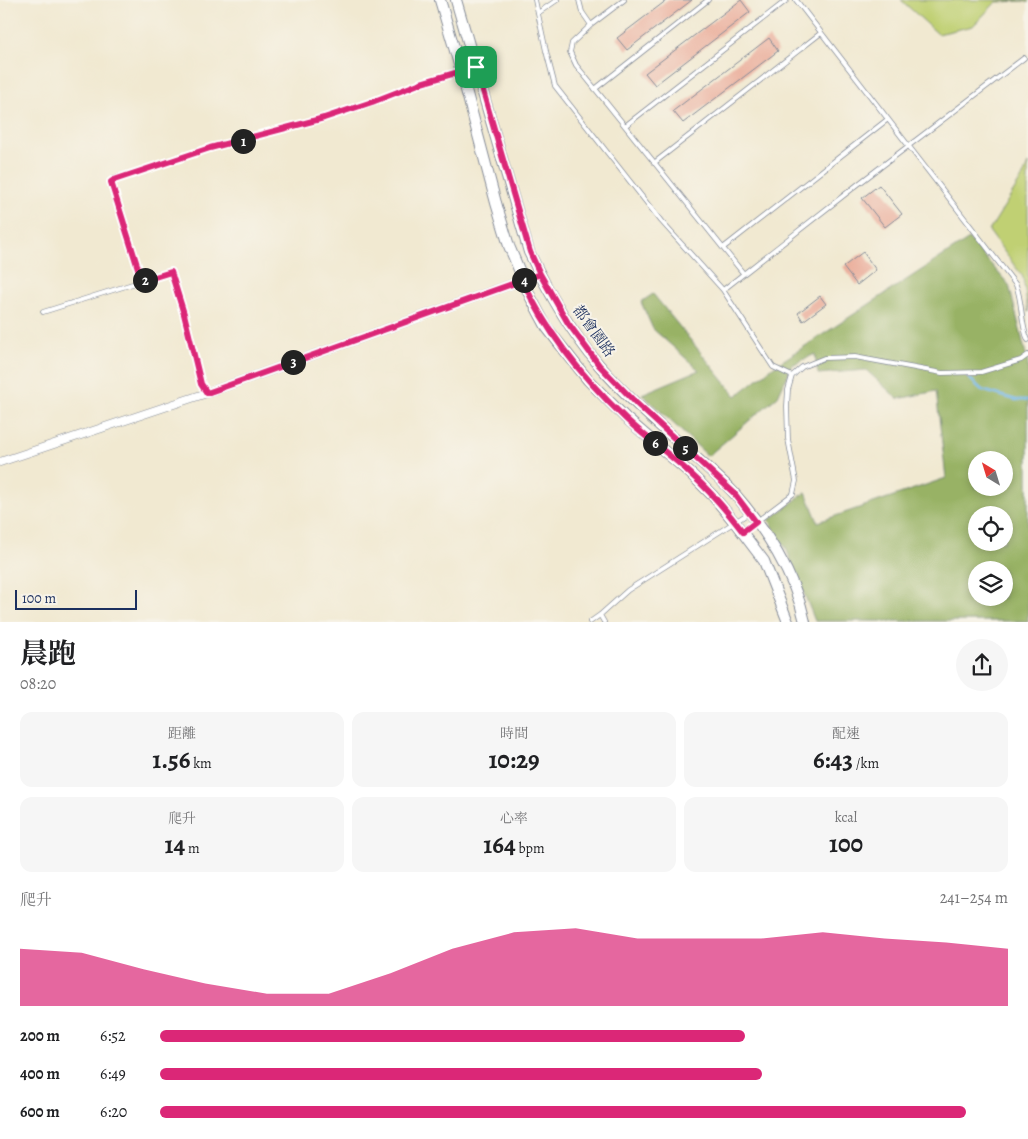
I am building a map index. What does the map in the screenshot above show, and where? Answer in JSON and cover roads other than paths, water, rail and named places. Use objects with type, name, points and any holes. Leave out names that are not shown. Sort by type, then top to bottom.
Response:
[{"type":"street","points":[[440,0],[509,246],[523,281],[548,328],[588,380],[626,418],[691,474],[735,522],[764,561],[788,622]]},
{"type":"street","name":"都會園路","points":[[456,0],[527,244],[540,274],[568,323],[599,365],[637,404],[734,493],[775,548],[789,576],[805,622]]},
{"type":"street","points":[[0,462],[207,393],[540,274]]},
{"type":"lane","points":[[536,0],[555,86],[661,221],[723,290],[773,367],[792,376]]},
{"type":"lane","points":[[538,13],[557,0]]},
{"type":"lane","points":[[579,0],[582,12],[590,25]]},
{"type":"lane","points":[[624,0],[590,25],[572,43],[570,52],[576,64],[595,89],[743,273]]},
{"type":"lane","points":[[595,89],[708,0]]},
{"type":"lane","points":[[625,126],[788,0]]},
{"type":"lane","points":[[796,0],[1016,285],[1019,292],[1024,332],[1028,340]]},
{"type":"lane","points":[[654,163],[821,33]]},
{"type":"lane","points":[[723,290],[908,145],[1024,58]]},
{"type":"lane","points":[[142,281],[111,182],[114,180],[210,148],[324,118],[476,67]]},
{"type":"lane","points":[[723,248],[888,120]]},
{"type":"lane","points":[[43,312],[171,272],[184,314],[201,384],[207,393]]},
{"type":"lane","points":[[743,532],[793,494],[796,481],[788,439],[786,406],[792,376],[802,367],[824,358],[856,357],[942,373],[981,372],[1021,360],[1028,355]]},
{"type":"lane","points":[[590,622],[628,590],[749,513]]},
{"type":"lane","points":[[600,615],[604,622]]},
{"type":"waterway","points":[[969,378],[982,390],[1016,400],[1028,400]]}]
